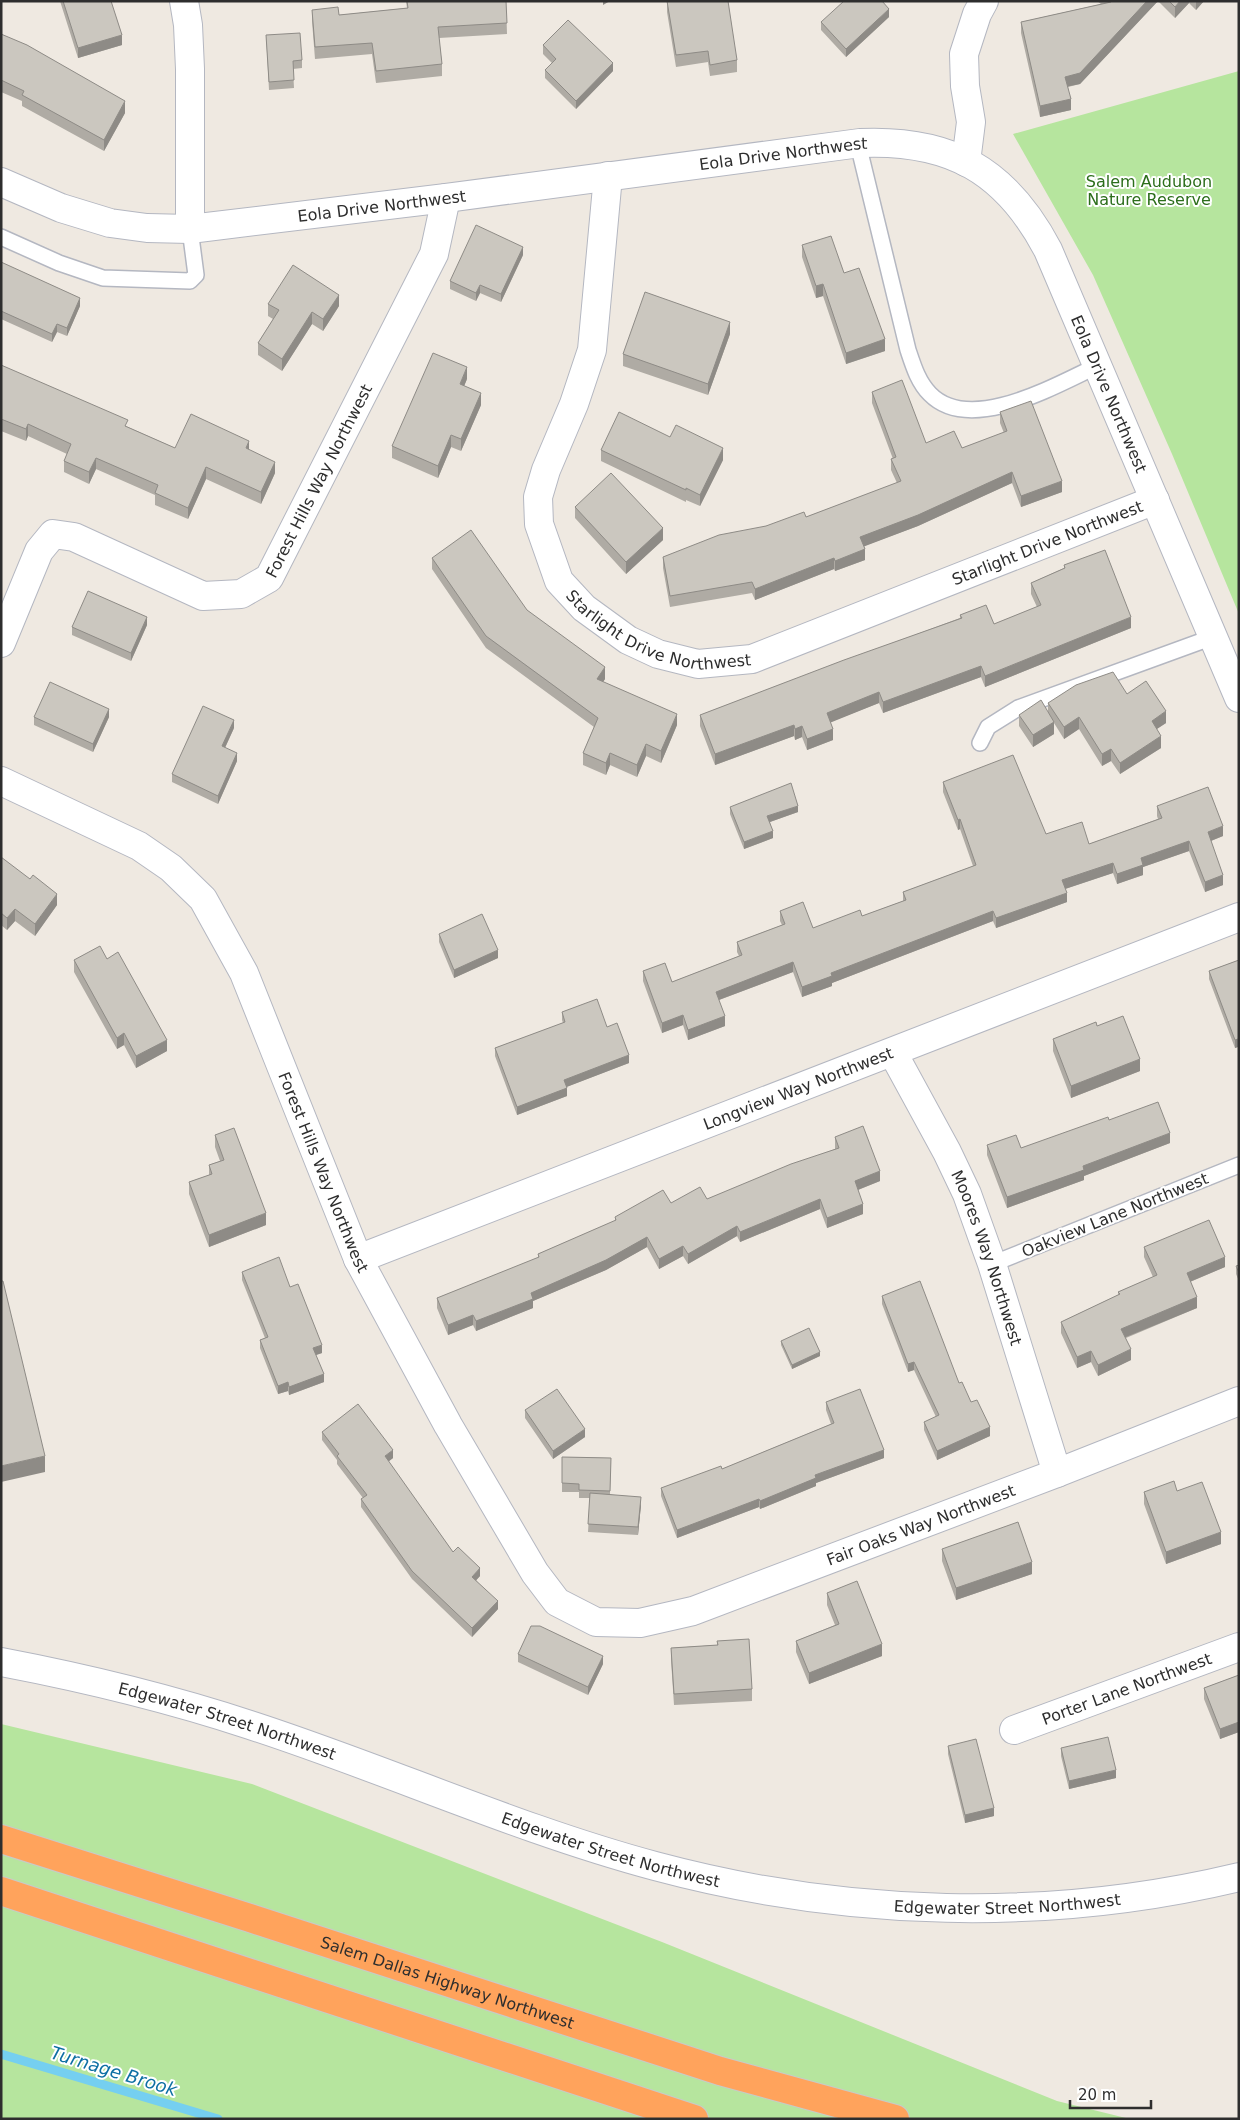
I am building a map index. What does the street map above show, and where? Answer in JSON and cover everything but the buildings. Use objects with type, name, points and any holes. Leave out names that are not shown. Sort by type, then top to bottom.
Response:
[{"type":"highway","name":"Salem Dallas Highway Northwest","points":[[1,1839],[720,2071],[895,2119]]},
{"type":"highway","points":[[1,1891],[694,2119]]},
{"type":"street","points":[[184,1],[188,25],[190,69],[190,229]]},
{"type":"street","points":[[966,162],[971,122],[964,86],[964,54],[977,14],[984,1]]},
{"type":"street","name":"Eola Drive Northwest","points":[[1,182],[61,208],[110,223],[147,228],[190,229],[446,198],[858,144],[892,142],[910,144],[948,154],[988,175],[1005,190],[1021,206],[1048,250],[1239,698]]},
{"type":"street","name":"Starlight Drive Northwest","points":[[608,176],[592,350],[574,404],[546,470],[538,497],[539,524],[559,581],[584,608],[628,640],[658,654],[698,664],[752,659],[1155,500]]},
{"type":"street","name":"Forest Hills Way Northwest","points":[[1,643],[39,551],[53,534],[74,537],[203,596],[241,594],[269,578],[434,254],[446,198]]},
{"type":"street","name":"Forest Hills Way Northwest","points":[[1,782],[139,846],[171,868],[203,899],[244,974],[358,1259],[448,1425],[535,1573],[557,1602],[596,1622]]},
{"type":"street","name":"Longview Way Northwest","points":[[358,1259],[1239,917]]},
{"type":"street","name":"Moores Way Northwest","points":[[893,1052],[947,1152],[963,1186],[992,1264],[1057,1473]]},
{"type":"street","name":"Fair Oaks Way Northwest","points":[[596,1622],[640,1623],[693,1611],[1057,1473],[1239,1401]]},
{"type":"street","name":"Porter Lane Northwest","points":[[1014,1730],[1239,1647]]},
{"type":"street","name":"Edgewater Street Northwest","points":[[1,1662],[121,1688],[253,1726],[586,1846],[715,1881],[791,1895],[883,1906],[951,1909],[1015,1908],[1101,1902],[1197,1887],[1239,1877]]},
{"type":"lane","points":[[858,144],[908,350],[917,376],[930,394],[946,405],[963,410],[979,411],[1004,405],[1049,388],[1097,366]]},
{"type":"lane","points":[[1,237],[60,263],[103,278],[190,281],[196,275],[190,229]]},
{"type":"lane","points":[[980,743],[988,728],[1018,708],[1213,637]]},
{"type":"lane","name":"Oakview Lane Northwest","points":[[992,1264],[1239,1165]]},
{"type":"green space","name":"Salem Audubon Nature Reserve","points":[[1239,71],[1239,614],[1172,454],[1093,275],[1013,134]]},
{"type":"green space","points":[[1,1724],[252,1784],[662,1942],[1057,2101],[1130,2119],[1,2119]]},
{"type":"waterway","name":"Turnage Brook","points":[[1,2054],[218,2119]]}]
